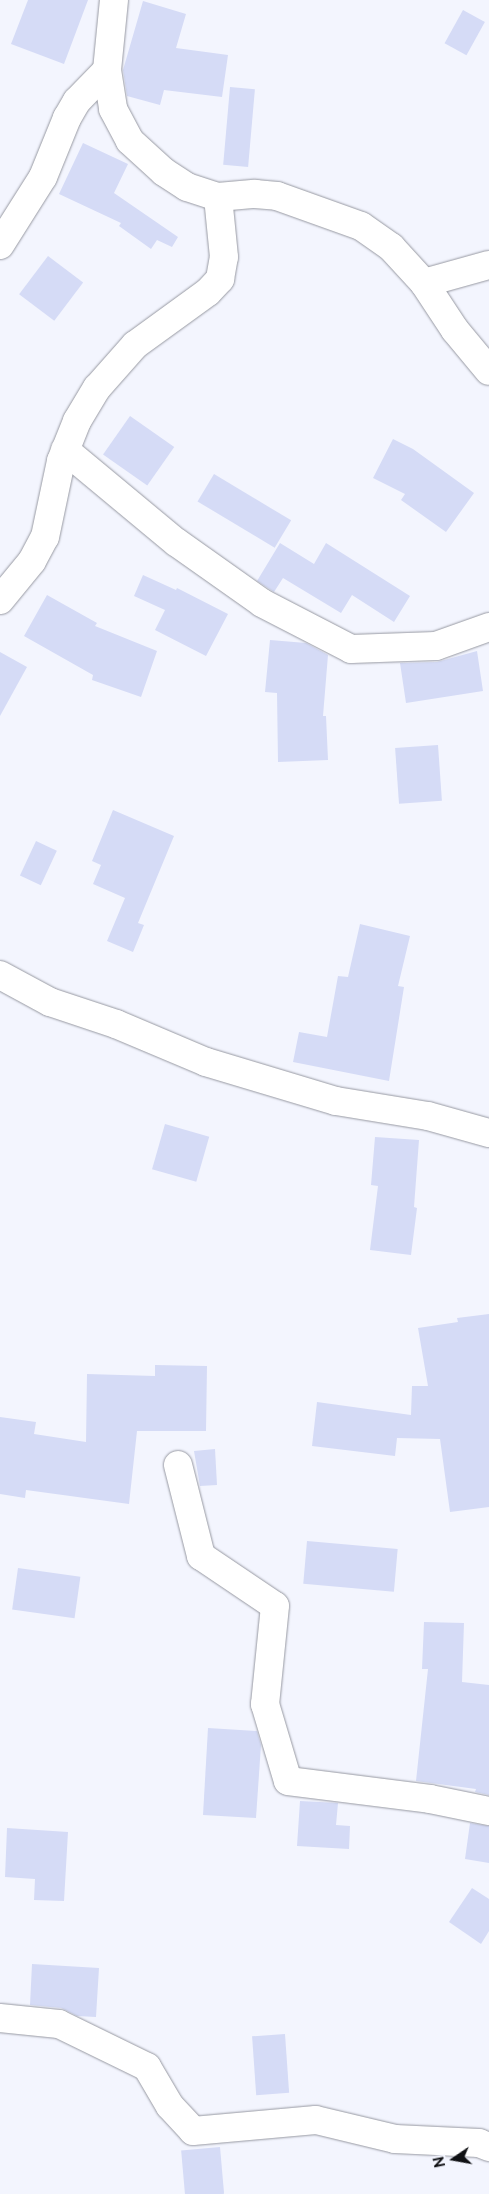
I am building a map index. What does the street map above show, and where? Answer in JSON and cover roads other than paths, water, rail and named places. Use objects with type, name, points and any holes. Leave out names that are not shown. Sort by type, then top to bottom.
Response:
[{"type":"street","points":[[114,0],[107,70],[113,109],[130,141],[164,172],[187,187],[218,197],[254,194],[277,196],[361,226],[391,247],[424,283],[455,330],[489,371]]},
{"type":"street","points":[[0,245],[43,177],[67,118],[77,101],[107,70]]},
{"type":"street","points":[[0,600],[32,561],[45,537],[61,461],[77,421],[97,388],[134,345],[208,292],[220,279],[224,257],[218,197]]},
{"type":"street","points":[[424,283],[489,265]]},
{"type":"street","points":[[66,450],[176,542],[262,603],[351,649],[436,646],[489,627]]},
{"type":"street","points":[[0,975],[50,1002],[116,1024],[206,1062],[336,1101],[428,1116],[489,1133]]},
{"type":"street","points":[[178,1466],[201,1556],[275,1606],[265,1704],[288,1781],[430,1799],[489,1811]]},
{"type":"street","points":[[0,2018],[59,2024],[148,2067],[170,2106],[193,2131],[316,2120],[395,2139],[479,2143],[489,2147]]}]
